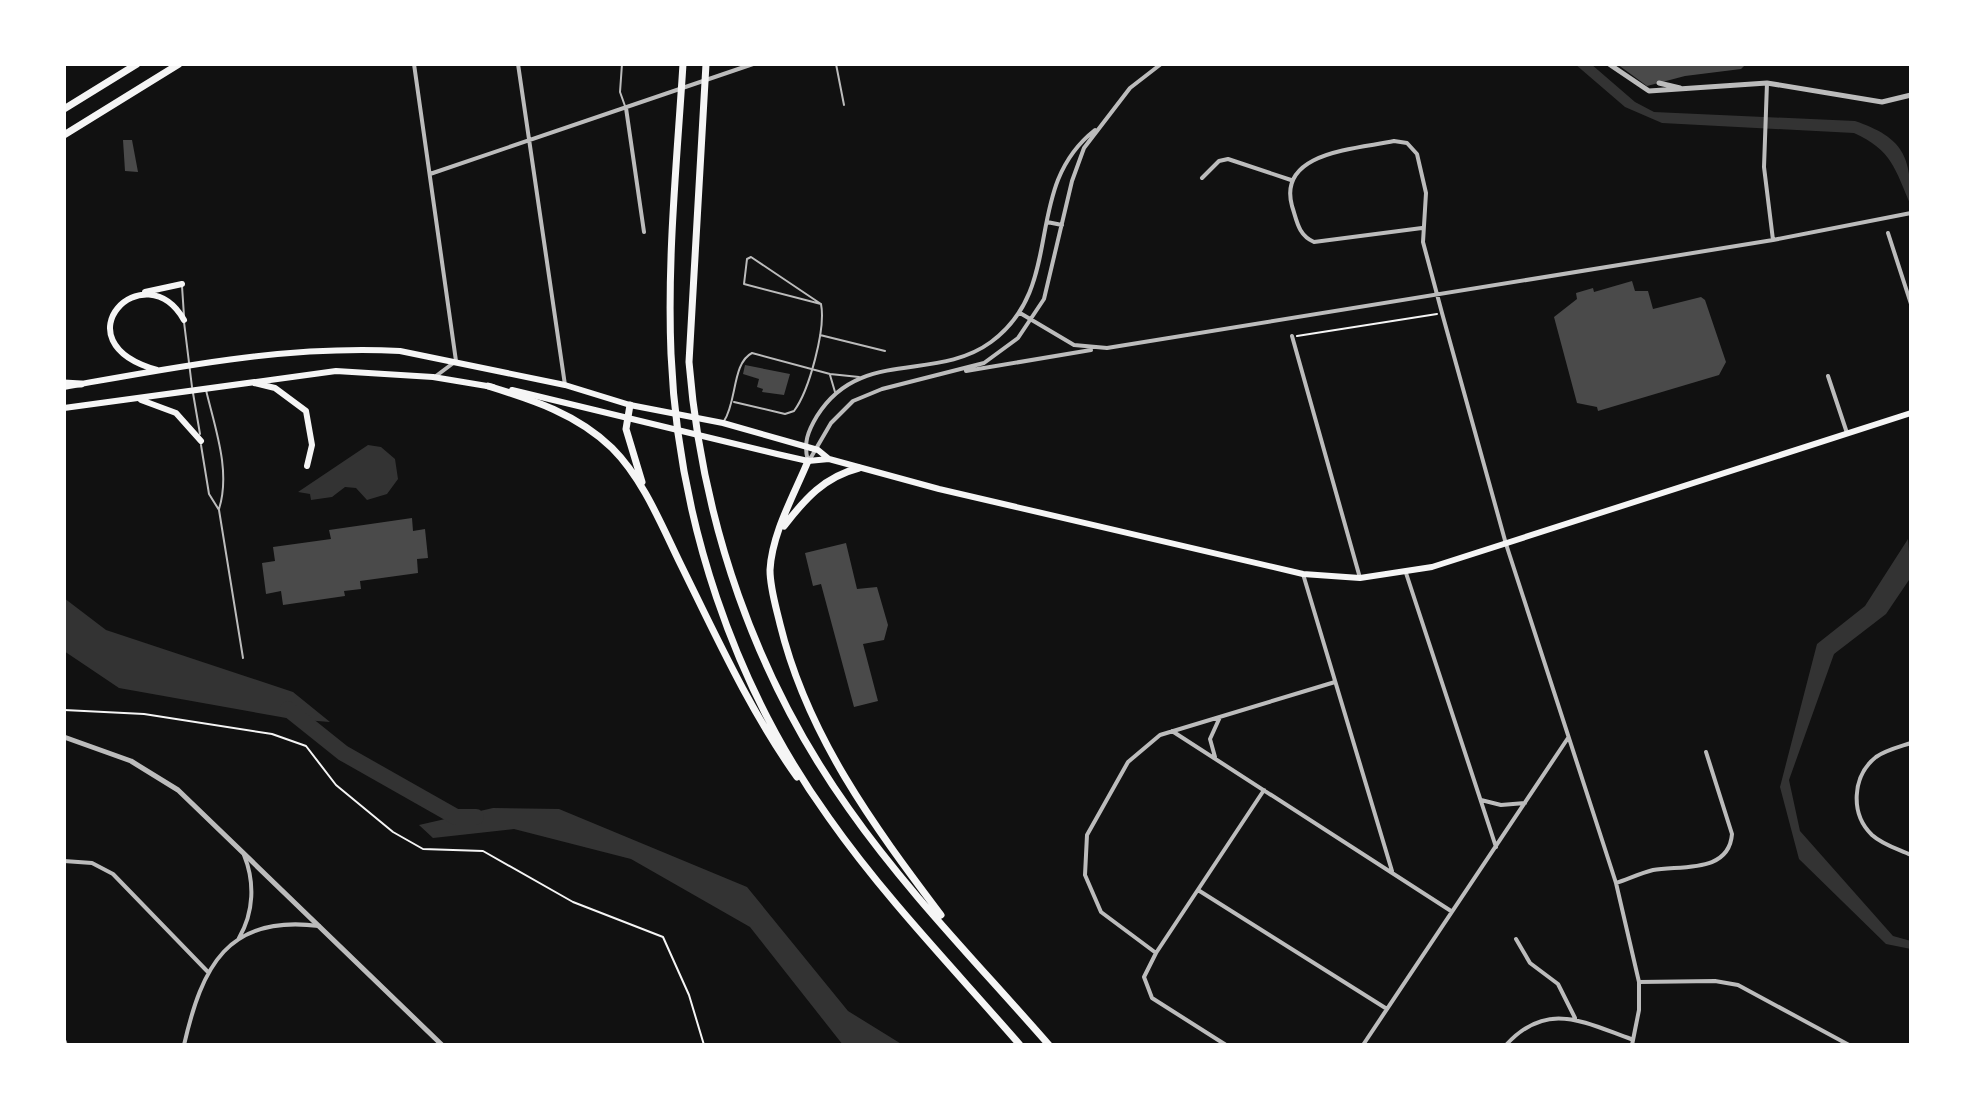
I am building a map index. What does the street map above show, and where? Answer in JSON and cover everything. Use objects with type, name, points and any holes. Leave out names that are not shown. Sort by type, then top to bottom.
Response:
[{"type":"highway","points":[[64,109],[137,64]]},
{"type":"highway","points":[[64,135],[179,64]]},
{"type":"highway","points":[[683,64],[671,305],[674,400],[693,515],[720,607],[777,734],[828,817]]},
{"type":"highway","points":[[708,64],[689,362],[701,451],[717,525],[739,601],[797,729],[877,847],[1049,1045]]},
{"type":"highway","points":[[64,385],[81,384]]},
{"type":"highway","points":[[488,386],[555,408],[595,433],[629,468],[654,510],[764,728],[887,892],[1020,1045]]},
{"type":"highway","points":[[630,405],[627,417],[631,453],[654,510]]},
{"type":"highway","points":[[808,461],[778,535],[770,573],[784,641],[810,713],[864,810],[971,955]]},
{"type":"highway","points":[[778,535],[815,490],[838,475],[859,468]]},
{"type":"main road","points":[[160,371],[127,358],[109,335],[112,316],[129,298],[142,292],[182,284]]},
{"type":"main road","points":[[142,292],[167,300],[184,320]]},
{"type":"main road","points":[[81,384],[264,354],[346,348],[400,351],[565,385],[630,405],[723,423],[818,450],[829,459]]},
{"type":"main road","points":[[64,408],[336,371],[433,377],[627,417],[808,461],[829,459],[879,474],[1303,574],[1360,578],[1406,573],[1506,544],[1911,413]]},
{"type":"main road","points":[[250,382],[275,388],[306,411],[312,445],[307,466]]},
{"type":"main road","points":[[133,399],[176,413],[201,441]]},
{"type":"street","points":[[414,64],[456,361],[433,377]]},
{"type":"street","points":[[518,64],[565,385]]},
{"type":"street","points":[[430,174],[753,64]]},
{"type":"street","points":[[956,373],[1003,352],[1033,321],[1044,299],[1079,162],[1098,127],[1130,88],[1161,64]]},
{"type":"street","points":[[1609,64],[1649,91],[1767,83],[1882,102],[1911,95]]},
{"type":"street","points":[[1659,83],[1685,89]]},
{"type":"street","points":[[1767,83],[1765,186],[1773,240]]},
{"type":"street","points":[[626,108],[644,232]]},
{"type":"street","points":[[808,461],[804,446],[813,422],[836,392],[860,377],[969,355],[1007,329],[1020,313],[1033,282],[1057,174],[1078,143],[1098,127]]},
{"type":"street","points":[[1422,228],[1314,242],[1299,229],[1289,195],[1291,180],[1299,169],[1317,158],[1394,141],[1407,143],[1417,154],[1425,185],[1422,228],[1442,313],[1506,544],[1616,883],[1639,982],[1639,1010],[1632,1042],[1576,1020],[1537,1021],[1517,1033],[1506,1045]]},
{"type":"street","points":[[1202,178],[1219,161],[1228,159],[1291,180]]},
{"type":"street","points":[[808,461],[818,450],[831,423],[853,401],[878,389],[956,373],[1773,240],[1911,213]]},
{"type":"street","points":[[1047,222],[1062,225]]},
{"type":"street","points":[[1888,233],[1911,304]]},
{"type":"street","points":[[1020,313],[1074,345],[1107,348]]},
{"type":"street","points":[[1292,336],[1360,578]]},
{"type":"street","points":[[1828,376],[1848,435]]},
{"type":"street","points":[[1406,573],[1496,847]]},
{"type":"street","points":[[1303,574],[1393,873]]},
{"type":"street","points":[[1156,953],[1101,912],[1085,875],[1084,847],[1093,820],[1128,762],[1148,742],[1172,731],[1335,682]]},
{"type":"street","points":[[1216,759],[1210,739],[1221,716]]},
{"type":"street","points":[[1172,731],[1451,911]]},
{"type":"street","points":[[64,737],[104,750],[152,773],[178,790],[437,1043]]},
{"type":"street","points":[[1363,1045],[1569,737]]},
{"type":"street","points":[[1911,743],[1885,752],[1870,763],[1860,779],[1856,799],[1861,819],[1874,836],[1911,855]]},
{"type":"street","points":[[1616,883],[1651,871],[1703,865],[1718,859],[1729,848],[1732,834],[1706,752]]},
{"type":"street","points":[[1226,1045],[1147,992],[1144,977],[1156,953],[1264,790]]},
{"type":"street","points":[[1481,800],[1501,805],[1525,803]]},
{"type":"street","points":[[237,940],[251,904],[251,877],[243,853]]},
{"type":"street","points":[[64,861],[92,863],[113,874],[207,971]]},
{"type":"street","points":[[1198,890],[1387,1009]]},
{"type":"street","points":[[184,1045],[195,998],[207,971],[237,940],[262,927],[319,926]]},
{"type":"street","points":[[1516,939],[1530,963],[1558,984],[1576,1020]]},
{"type":"street","points":[[1639,982],[1715,981],[1738,985],[1849,1045]]},
{"type":"lane","points":[[622,64],[620,92],[626,108]]},
{"type":"lane","points":[[836,64],[844,105]]},
{"type":"lane","points":[[734,402],[785,414],[794,411],[802,401],[823,314],[821,304],[751,257],[747,259],[744,284],[821,304]]},
{"type":"lane","points":[[182,284],[188,366],[209,494],[219,510],[243,658]]},
{"type":"lane","points":[[819,335],[885,351]]},
{"type":"lane","points":[[723,423],[734,402],[741,364],[752,353],[830,374],[860,377]]},
{"type":"lane","points":[[830,374],[836,392]]},
{"type":"lane","points":[[206,389],[220,448],[224,492],[219,510]]},
{"type":"path","points":[[1292,336],[1442,313]]},
{"type":"path","points":[[64,710],[144,714],[272,734],[306,746],[336,785],[393,832],[423,849],[483,851],[573,902],[663,937],[689,995],[704,1045]]},
{"type":"shaded area","points":[[1575,64],[1591,64],[1635,102],[1654,112],[1855,121],[1871,127],[1894,142],[1901,151],[1909,174],[1911,206],[1885,154],[1854,133],[1662,123],[1625,107]]},
{"type":"shaded area","points":[[368,445],[381,447],[395,459],[398,479],[387,494],[367,500],[356,488],[345,487],[332,497],[311,500],[310,494],[298,492]]},
{"type":"shaded area","points":[[1908,539],[1911,577],[1886,614],[1834,654],[1789,780],[1800,831],[1893,936],[1911,941],[1911,949],[1886,944],[1799,859],[1780,787],[1817,644],[1865,606]]},
{"type":"shaded area","points":[[64,598],[106,630],[293,692],[330,722],[292,719],[119,688],[64,651]]},
{"type":"shaded area","points":[[493,808],[559,809],[747,887],[848,1011],[903,1045],[843,1045],[750,927],[631,859],[514,829],[433,838],[419,825]]},
{"type":"building","points":[[1617,64],[1746,64],[1741,69],[1685,76],[1647,86]]},
{"type":"building","points":[[123,140],[132,140],[138,172],[125,171]]},
{"type":"building","points":[[1632,281],[1635,291],[1648,291],[1653,309],[1701,297],[1705,300],[1726,362],[1719,375],[1598,411],[1597,407],[1577,403],[1554,317],[1577,299],[1576,293],[1593,288],[1594,292]]},
{"type":"building","points":[[745,365],[790,374],[784,395],[762,392],[763,389],[757,387],[759,379],[743,374]]},
{"type":"building","points":[[412,518],[413,531],[425,529],[428,558],[417,559],[418,573],[360,581],[361,589],[344,591],[345,596],[283,605],[281,591],[266,594],[262,563],[275,561],[273,547],[331,539],[329,530]]},
{"type":"building","points":[[846,543],[857,589],[877,587],[888,625],[884,640],[863,644],[878,701],[854,707],[821,584],[813,586],[805,553]]},
{"type":"waterway","points":[[288,709],[343,753],[456,817],[476,817]]}]
